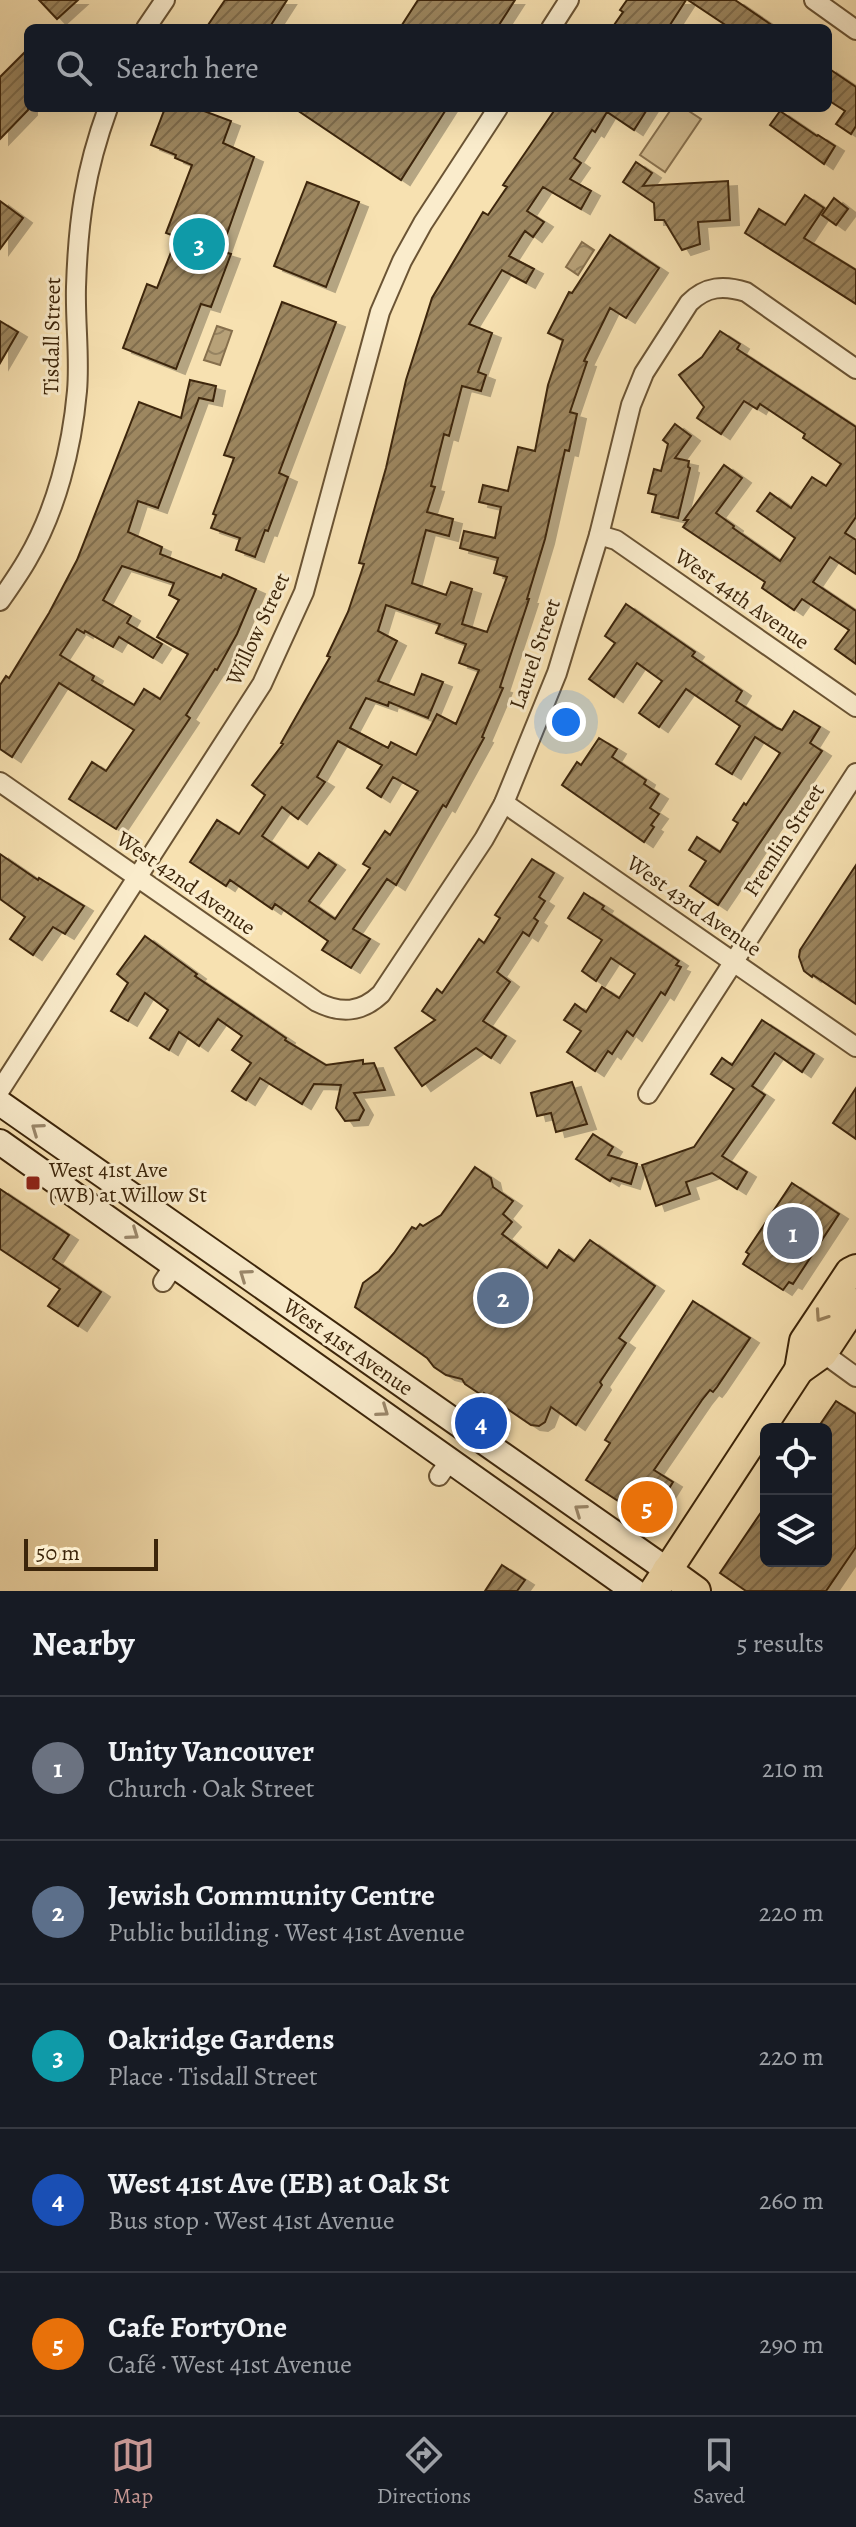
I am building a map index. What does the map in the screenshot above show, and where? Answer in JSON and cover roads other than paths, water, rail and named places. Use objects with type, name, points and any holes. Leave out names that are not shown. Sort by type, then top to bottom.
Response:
[{"type":"main road","name":"West 41st Avenue","points":[[0,1103],[469,1432],[661,1581],[696,1591]]},
{"type":"main road","name":"West 41st Avenue","points":[[0,1142],[169,1273],[445,1468],[634,1591]]},
{"type":"main road","points":[[169,1273],[193,1238]]},
{"type":"main road","points":[[799,1370],[804,1341],[850,1272],[856,1269]]},
{"type":"main road","points":[[661,1581],[799,1370],[823,1353],[856,1303]]},
{"type":"main road","points":[[445,1468],[469,1432]]},
{"type":"street","points":[[149,24],[165,0]]},
{"type":"street","points":[[554,24],[569,0]]},
{"type":"street","points":[[814,0],[856,30]]},
{"type":"street","name":"Tisdall Street","points":[[0,601],[28,559],[52,506],[71,433],[77,390],[76,288],[82,194],[107,112]]},
{"type":"street","name":"Willow Street","points":[[0,1090],[262,684],[304,592],[380,312],[423,223],[495,112]]},
{"type":"street","name":"Laurel Street","points":[[351,1011],[364,1007],[381,994],[484,839],[504,803],[557,673],[599,535],[631,405],[644,373],[689,303],[698,294],[713,288],[729,287],[746,292],[856,369]]},
{"type":"street","name":"West 44th Avenue","points":[[599,535],[616,540],[856,707]]},
{"type":"street","name":"Fremlin Street","points":[[648,1094],[856,773]]},
{"type":"street","name":"West 42nd Avenue","points":[[0,782],[317,1002],[333,1010],[351,1011]]},
{"type":"street","name":"West 43rd Avenue","points":[[504,803],[856,1047]]},
{"type":"street","points":[[823,1353],[856,1377]]},
{"type":"water","points":[[582,242],[594,250],[578,275],[566,267]]},
{"type":"water","points":[[217,326],[232,331],[220,365],[204,360]]},
{"type":"place","name":"Oakridge Gardens","points":[[199,244]]},
{"type":"place","name":"West 41st Ave (WB) at Willow St","points":[[33,1183]]},
{"type":"place","name":"Unity Vancouver","points":[[793,1233]]},
{"type":"place","name":"Jewish Community Centre","points":[[503,1298]]},
{"type":"place","name":"West 41st Ave (EB) at Oak St","points":[[481,1423]]},
{"type":"place","name":"Cafe FortyOne","points":[[647,1507]]}]
